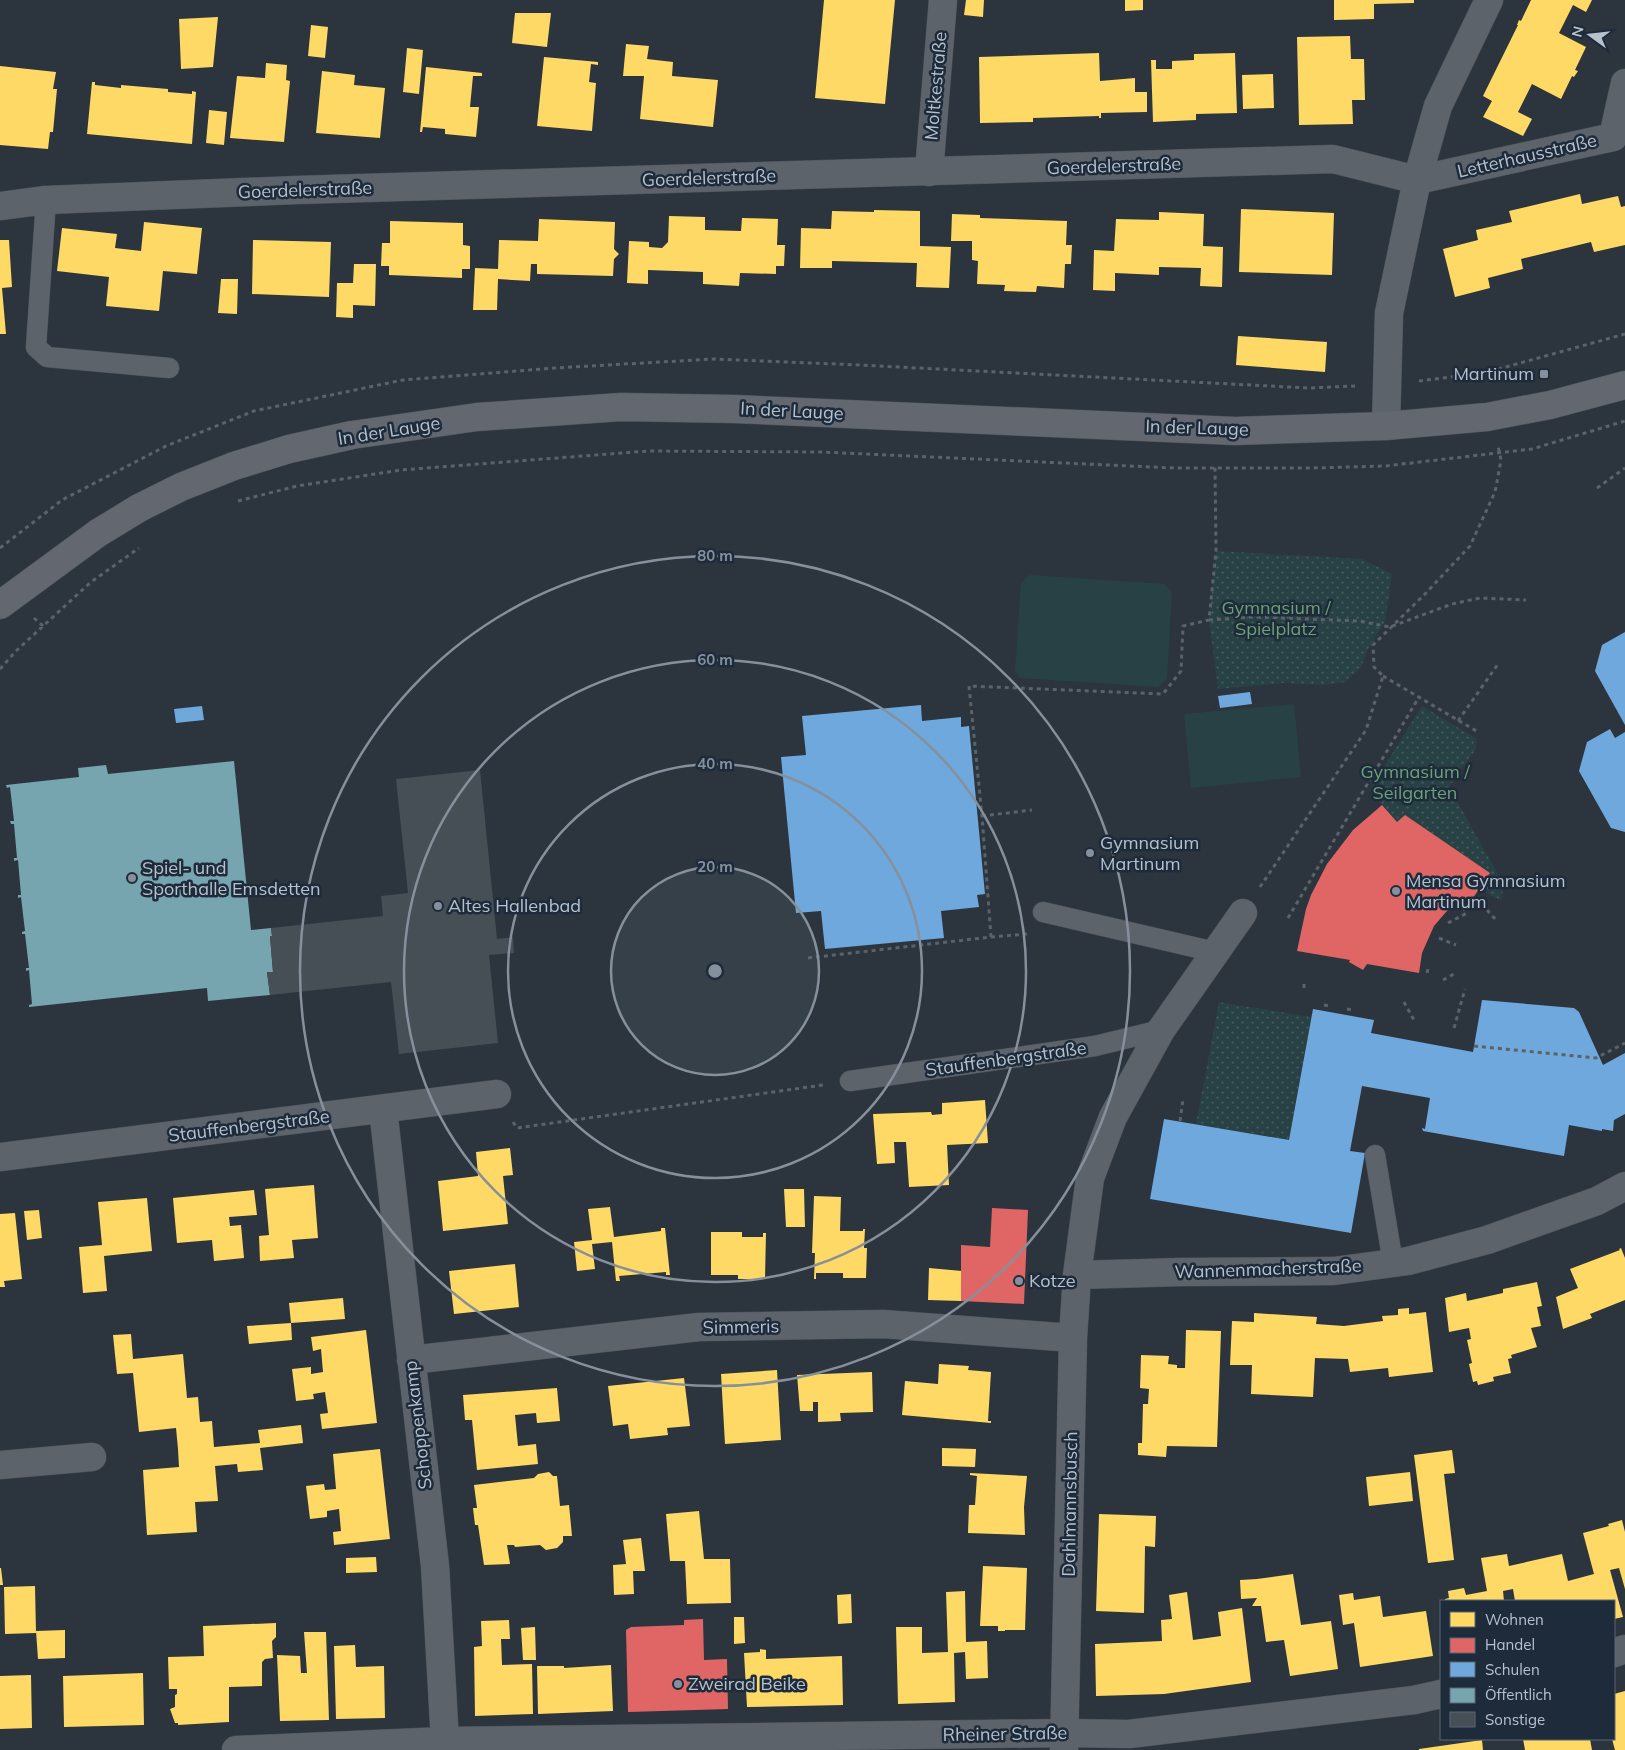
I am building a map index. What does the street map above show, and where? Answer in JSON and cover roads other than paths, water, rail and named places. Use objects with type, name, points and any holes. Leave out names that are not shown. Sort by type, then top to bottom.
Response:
[{"type":"street","name":"Moltkestraße","points":[[929,172],[943,0]]},
{"type":"street","points":[[1386,426],[1389,313],[1417,180],[1438,106],[1489,0]]},
{"type":"street","name":"Letterhausstraße","points":[[1417,180],[1613,136],[1625,83]]},
{"type":"street","name":"Goerdelerstraße","points":[[0,206],[46,200],[317,190],[1333,159],[1417,180]]},
{"type":"street","name":"In der Lauge","points":[[0,605],[98,533],[139,508],[181,487],[234,466],[288,449],[352,435],[478,417],[621,407],[745,409],[1235,431],[1386,426],[1487,417],[1550,405],[1625,385]]},
{"type":"street","points":[[1077,1275],[1090,1178],[1113,1117],[1161,1030],[1243,913]]},
{"type":"street","name":"Stauffenbergstraße","points":[[0,1157],[383,1110],[497,1094]]},
{"type":"street","name":"Schoppenkamp","points":[[383,1110],[435,1566],[445,1741]]},
{"type":"street","name":"Wannenmacherstraße","points":[[1077,1275],[1334,1271],[1408,1261],[1487,1240],[1597,1201],[1625,1186]]},
{"type":"street","name":"Dahlmannsbusch","points":[[1064,1742],[1073,1338],[1077,1275]]},
{"type":"street","name":"Simmeris","points":[[411,1360],[699,1327],[883,1324],[1073,1338]]},
{"type":"street","points":[[0,1465],[92,1457]]},
{"type":"street","name":"Rheiner Straße","points":[[236,1750],[445,1741],[1064,1742],[1414,1700],[1440,1694]]},
{"type":"lane","points":[[46,200],[36,347],[47,357],[169,368]]},
{"type":"lane","points":[[1043,912],[1215,952]]},
{"type":"lane","name":"Stauffenbergstraße","points":[[850,1081],[1095,1046],[1161,1030]]},
{"type":"lane","points":[[1375,1155],[1393,1263]]},
{"type":"place","name":"Martinum","points":[[1544,374]]},
{"type":"place","name":"Gymnasium Martinum","points":[[1090,853]]},
{"type":"place","name":"Spiel- und Sporthalle Emsdetten","points":[[132,878]]},
{"type":"place","name":"Mensa Gymnasium Martinum","points":[[1396,891]]},
{"type":"place","name":"Altes Hallenbad","points":[[438,906]]},
{"type":"place","name":"Kotze","points":[[1019,1281]]},
{"type":"place","name":"Zweirad Beike","points":[[678,1684]]},
{"type":"park label","name":"Gymnasium / Spielplatz","points":[[1276,618]]},
{"type":"park label","name":"Gymnasium / Seilgarten","points":[[1415,782]]}]
